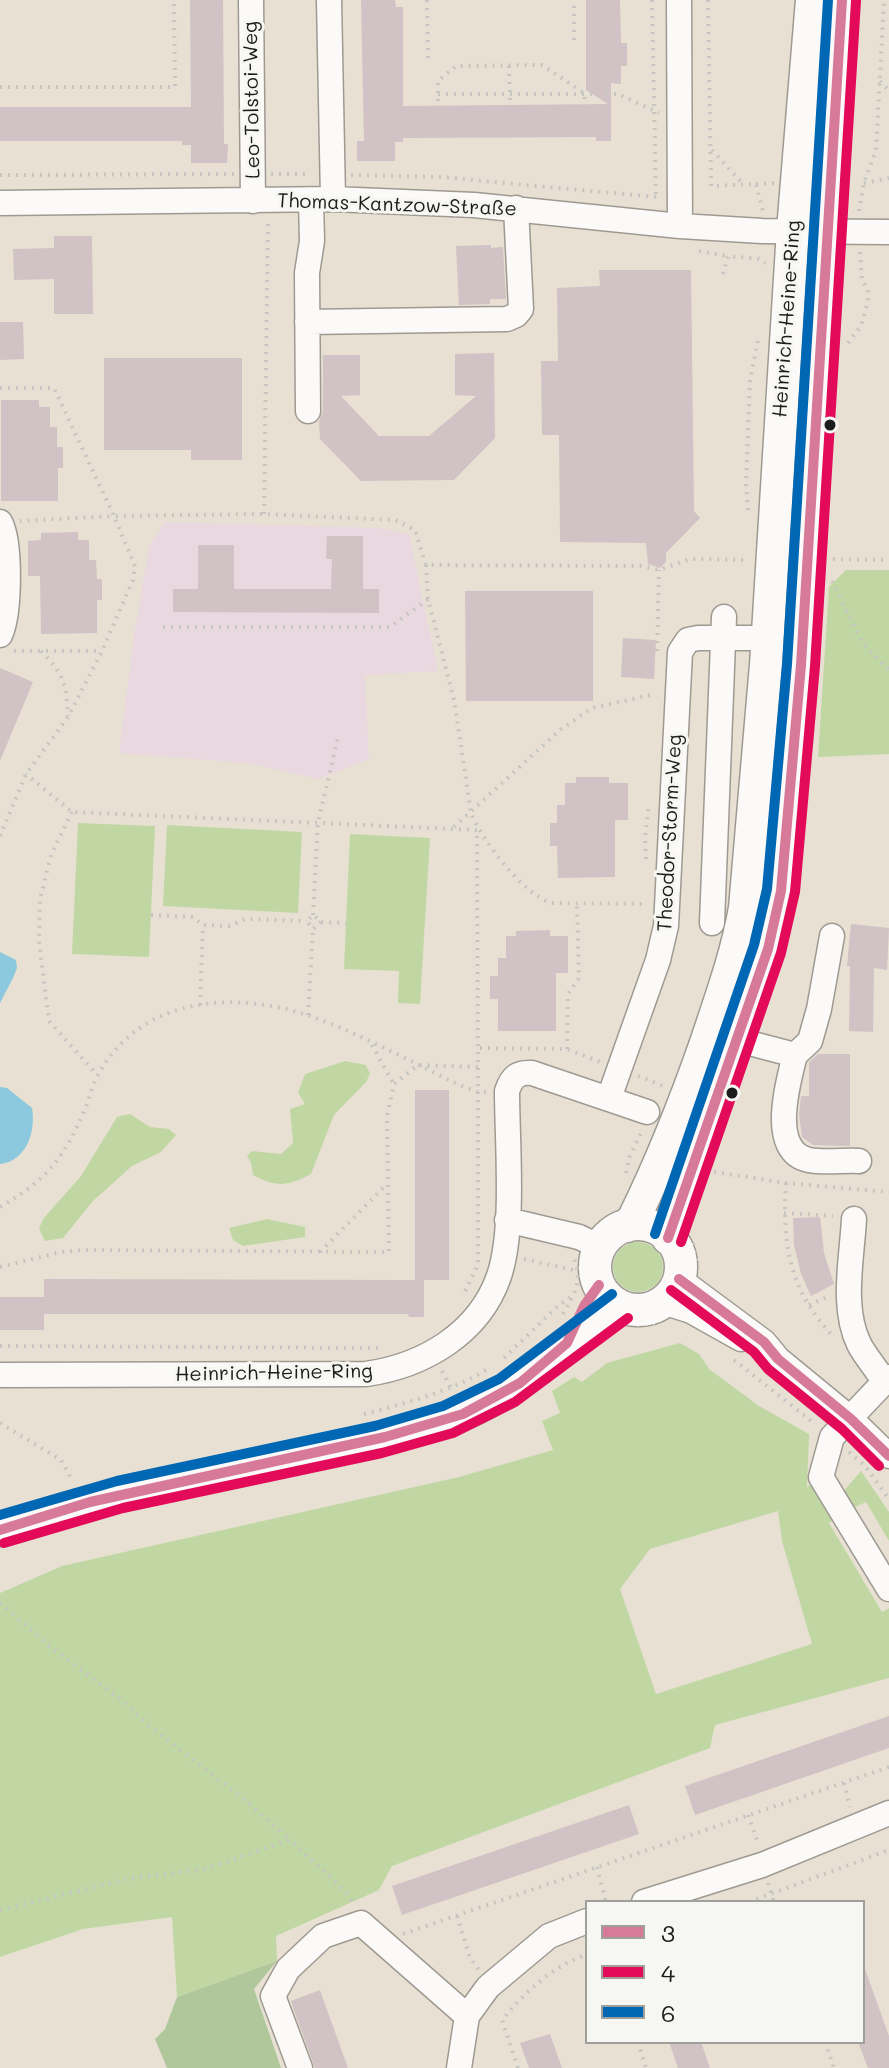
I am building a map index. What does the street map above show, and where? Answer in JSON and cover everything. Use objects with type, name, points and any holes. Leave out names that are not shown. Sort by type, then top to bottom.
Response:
[{"type":"main road","name":"Heinrich-Heine-Ring","points":[[627,1226],[634,1218],[669,1146],[739,939],[750,877],[766,651],[777,230],[812,0]]},
{"type":"main road","name":"Heinrich-Heine-Ring","points":[[680,1236],[676,1209],[738,1040],[768,949],[781,891],[806,599],[842,0]]},
{"type":"main road","name":"Heinrich-Heine-Ring","points":[[766,651],[782,639],[785,644],[785,720],[793,763]]},
{"type":"main road","name":"Heinrich-Heine-Ring","points":[[766,651],[775,727],[772,791],[778,796],[790,795]]},
{"type":"main road","points":[[642,1225],[680,1236],[681,1284],[642,1310],[599,1288],[595,1266],[600,1247],[607,1238],[627,1226],[642,1225]]},
{"type":"main road","points":[[0,1530],[90,1502],[385,1437],[442,1421],[486,1403],[520,1383],[599,1288]]},
{"type":"street","name":"Leo-Tolstoi-Weg","points":[[251,0],[253,174],[260,200]]},
{"type":"street","points":[[308,411],[307,273],[322,200],[332,174],[329,0]]},
{"type":"street","points":[[668,226],[679,118],[679,0]]},
{"type":"street","name":"Thomas-Kantzow-Straße","points":[[0,203],[322,200],[516,208],[668,226],[889,232]]},
{"type":"street","points":[[307,322],[507,319],[516,315],[521,309],[516,208]]},
{"type":"street","points":[[1,522],[6,538],[7,643]]},
{"type":"street","points":[[712,923],[724,628]]},
{"type":"street","name":"Theodor-Storm-Weg","points":[[609,1098],[658,960],[666,926],[680,652],[688,640],[724,628],[766,651]]},
{"type":"street","points":[[832,936],[810,1041],[795,1055],[785,1095],[785,1137],[796,1153],[808,1160],[859,1161]]},
{"type":"street","points":[[738,1040],[795,1055]]},
{"type":"street","name":"Heinrich-Heine-Ring","points":[[0,1375],[366,1374],[389,1371],[434,1353],[467,1326],[490,1296],[499,1276],[507,1220],[507,1091],[510,1081],[523,1072],[532,1073],[647,1112]]},
{"type":"street","points":[[854,1219],[851,1320],[859,1344],[886,1378],[832,1437],[821,1477],[889,1589]]},
{"type":"street","points":[[507,1220],[579,1237],[600,1247]]},
{"type":"street","points":[[681,1284],[764,1342],[778,1359],[851,1419],[889,1456]]},
{"type":"street","points":[[650,1900],[762,1865],[889,1813]]},
{"type":"street","points":[[459,2068],[467,2016],[488,1987],[549,1936],[585,1922]]},
{"type":"street","points":[[300,2068],[273,1996],[288,1969],[323,1936],[361,1923],[379,1942],[467,2016]]},
{"type":"path","points":[[0,87],[175,87],[174,0]]},
{"type":"path","points":[[427,0],[428,62]]},
{"type":"path","points":[[574,0],[574,40]]},
{"type":"path","points":[[652,0],[654,112],[668,226]]},
{"type":"path","points":[[708,0],[711,186],[756,184],[763,206],[777,230]]},
{"type":"path","points":[[847,358],[848,342],[861,326],[868,301],[868,290],[862,280],[859,205],[876,150],[884,0]]},
{"type":"path","points":[[438,101],[438,81],[456,66],[542,65],[584,93],[585,101]]},
{"type":"path","points":[[509,66],[510,101]]},
{"type":"path","points":[[879,80],[889,91]]},
{"type":"path","points":[[438,94],[618,94],[654,112],[679,118]]},
{"type":"path","points":[[710,148],[743,184]]},
{"type":"path","points":[[0,175],[332,174]]},
{"type":"path","points":[[864,183],[889,178]]},
{"type":"path","points":[[260,200],[264,514]]},
{"type":"path","points":[[723,274],[728,256],[759,259],[766,265]]},
{"type":"path","points":[[749,515],[746,485],[750,381],[760,330]]},
{"type":"path","points":[[0,388],[54,388],[135,566],[133,580],[102,651],[68,717],[26,774],[0,836]]},
{"type":"path","points":[[1,522],[114,516],[264,514],[395,520],[415,530],[426,565],[428,599],[454,700],[471,813],[477,830],[480,1048],[478,1265],[463,1294]]},
{"type":"path","points":[[828,551],[827,559],[889,560]]},
{"type":"path","points":[[426,565],[642,566],[659,570],[690,559],[725,559]]},
{"type":"path","points":[[657,663],[659,570]]},
{"type":"path","points":[[830,577],[862,642],[889,670]]},
{"type":"path","points":[[163,627],[390,627],[428,599]]},
{"type":"path","points":[[7,643],[41,651],[102,651]]},
{"type":"path","points":[[41,651],[57,668],[67,686],[68,717]]},
{"type":"path","points":[[452,829],[560,730],[592,708],[656,694],[655,706]]},
{"type":"path","points":[[151,915],[193,917],[203,925],[230,926],[245,919],[307,921],[313,915],[318,822],[338,738]]},
{"type":"path","points":[[26,774],[72,812],[477,830],[520,880],[542,900],[648,904],[646,916]]},
{"type":"path","points":[[647,864],[645,838],[650,794]]},
{"type":"path","points":[[72,812],[51,855],[40,900],[39,941],[49,1021],[97,1075]]},
{"type":"path","points":[[480,1048],[567,1049],[568,994],[579,978],[577,903]]},
{"type":"path","points":[[313,915],[321,922],[346,923]]},
{"type":"path","points":[[307,921],[313,929],[308,1015]]},
{"type":"path","points":[[313,929],[321,922]]},
{"type":"path","points":[[200,1005],[203,925]]},
{"type":"path","points":[[0,1207],[55,1166],[75,1131],[97,1075],[118,1047],[143,1024],[166,1012],[200,1005],[256,1005],[308,1015],[478,1092]]},
{"type":"path","points":[[371,1043],[394,1084]]},
{"type":"path","points":[[0,1267],[61,1252],[83,1250],[389,1252],[387,1116],[394,1084],[418,1065],[479,1067]]},
{"type":"path","points":[[712,1171],[786,1183],[889,1192]]},
{"type":"path","points":[[786,1183],[784,1213],[789,1259],[800,1292],[836,1340]]},
{"type":"path","points":[[320,1252],[388,1184]]},
{"type":"path","points":[[784,1213],[826,1214],[854,1219]]},
{"type":"path","points":[[680,1236],[681,1284]]},
{"type":"path","points":[[478,1256],[503,1255],[599,1288]]},
{"type":"path","points":[[352,1417],[428,1396],[469,1380],[511,1353],[558,1306],[573,1296],[566,1328]]},
{"type":"path","points":[[0,1346],[383,1348]]},
{"type":"path","points":[[728,1355],[865,1466],[889,1499]]},
{"type":"path","points":[[0,1423],[61,1460],[72,1480],[62,1483]]},
{"type":"path","points":[[0,1603],[290,1840],[348,1894],[361,1923]]},
{"type":"path","points":[[379,1942],[889,1767]]},
{"type":"path","points":[[0,1910],[127,1879],[205,1869],[290,1840]]},
{"type":"path","points":[[754,1900],[889,1850]]},
{"type":"path","points":[[597,1867],[605,1900]]},
{"type":"path","points":[[518,2068],[502,2020],[525,1993],[565,1962],[585,1955]]},
{"type":"path","points":[[639,2044],[646,2068]]},
{"type":"path","points":[[826,2044],[834,2068]]},
{"type":"shaded area","points":[[165,522],[380,528],[409,534],[438,671],[365,675],[369,759],[319,779],[247,763],[119,753],[149,546]]},
{"type":"green space","points":[[846,570],[889,570],[889,754],[818,757],[829,587]]},
{"type":"green space","points":[[78,823],[155,826],[149,957],[72,954]]},
{"type":"green space","points":[[167,825],[302,832],[298,913],[163,906]]},
{"type":"green space","points":[[350,834],[430,838],[420,1004],[398,1003],[399,971],[344,969]]},
{"type":"green space","points":[[345,1061],[366,1065],[370,1074],[334,1115],[311,1174],[282,1184],[253,1175],[247,1156],[252,1151],[281,1154],[293,1143],[290,1109],[305,1104],[298,1093],[305,1074]]},
{"type":"green space","points":[[130,1114],[150,1127],[169,1129],[176,1135],[161,1152],[132,1166],[93,1201],[63,1238],[45,1241],[39,1229],[43,1219],[81,1176],[117,1117]]},
{"type":"green space","points":[[267,1219],[305,1227],[305,1237],[243,1246],[233,1240],[229,1228]]},
{"type":"green space","points":[[638,1242],[656,1249],[663,1267],[656,1285],[638,1292],[620,1285],[613,1267],[620,1249]]},
{"type":"green space","points":[[680,1343],[699,1354],[709,1369],[759,1406],[809,1434],[807,1487],[821,1477],[845,1513],[829,1523],[882,1612],[889,1608],[889,1678],[715,1725],[710,1748],[392,1866],[379,1890],[276,1936],[277,1961],[177,1997],[172,1917],[83,1929],[0,1957],[0,1593],[62,1566],[459,1477],[553,1450],[542,1421],[560,1413],[552,1391],[574,1377],[582,1382],[607,1363]],"holes":[[[778,1511],[782,1541],[812,1644],[656,1694],[620,1589],[650,1549]]]},
{"type":"green space","points":[[861,1471],[889,1512],[889,1541],[866,1502],[853,1508],[842,1493]]},
{"type":"green space","points":[[277,1961],[254,1989],[281,2068],[167,2068],[155,2039],[165,2029],[177,1997]]},
{"type":"water","points":[[0,952],[16,960],[17,968],[0,1003]]},
{"type":"water","points":[[0,1087],[7,1088],[32,1108],[33,1117],[28,1144],[17,1157],[0,1164]]},
{"type":"building","points":[[190,0],[223,0],[224,144],[228,144],[227,163],[191,163],[191,145],[182,145],[182,141],[0,141],[0,107],[191,107]]},
{"type":"building","points":[[361,0],[395,0],[396,7],[403,7],[403,106],[608,104],[586,90],[586,0],[620,0],[621,43],[627,43],[627,66],[621,66],[621,84],[611,83],[611,141],[596,141],[596,137],[403,138],[403,142],[395,142],[395,161],[357,161],[357,141],[364,141]]},
{"type":"building","points":[[54,236],[92,236],[93,314],[54,314],[54,279],[14,280],[13,249],[54,248]]},
{"type":"building","points":[[491,245],[491,248],[503,247],[506,299],[490,299],[490,304],[459,305],[456,246]]},
{"type":"building","points":[[599,270],[691,270],[694,511],[700,518],[666,553],[666,562],[660,568],[648,564],[646,543],[560,542],[559,435],[542,435],[541,361],[558,361],[557,288],[600,286]]},
{"type":"building","points":[[0,322],[23,322],[24,359],[0,360]]},
{"type":"building","points":[[494,353],[495,438],[454,480],[361,481],[320,439],[323,355],[360,355],[360,395],[341,396],[379,436],[429,436],[476,396],[455,395],[455,354]]},
{"type":"building","points":[[104,358],[242,358],[242,460],[191,460],[191,450],[104,450]]},
{"type":"building","points":[[1,400],[39,400],[39,407],[50,407],[50,427],[57,427],[57,447],[63,447],[63,468],[58,468],[58,501],[1,501]]},
{"type":"building","points":[[78,532],[78,540],[89,540],[89,560],[96,560],[97,579],[102,579],[102,600],[97,600],[97,633],[41,634],[40,576],[28,576],[28,541],[41,540],[41,533]]},
{"type":"building","points":[[327,536],[363,536],[363,589],[379,589],[379,613],[173,612],[173,589],[198,589],[198,545],[234,545],[234,589],[331,589],[332,559],[326,559]]},
{"type":"building","points":[[465,591],[593,591],[593,701],[466,701]]},
{"type":"building","points":[[623,638],[656,640],[654,679],[621,677]]},
{"type":"building","points":[[0,668],[33,682],[0,761]]},
{"type":"building","points":[[576,777],[609,777],[609,783],[628,783],[628,820],[615,820],[615,877],[558,878],[557,846],[550,846],[550,823],[557,823],[557,805],[565,805],[565,783],[576,783]]},
{"type":"building","points":[[851,924],[889,928],[887,970],[874,968],[873,1032],[849,1031],[850,966],[847,966]]},
{"type":"building","points":[[550,930],[550,936],[568,936],[568,973],[556,973],[556,1031],[498,1031],[498,999],[490,999],[490,976],[498,976],[498,958],[506,958],[506,936],[516,936],[516,931]]},
{"type":"building","points":[[818,1054],[850,1054],[850,1146],[813,1145],[802,1137],[799,1115],[801,1096],[809,1096],[809,1062]]},
{"type":"building","points":[[415,1090],[449,1090],[449,1280],[424,1280],[424,1317],[409,1317],[408,1314],[44,1314],[44,1330],[0,1330],[0,1297],[44,1297],[44,1279],[415,1280]]},
{"type":"building","points":[[820,1217],[824,1253],[834,1284],[811,1296],[801,1274],[794,1245],[793,1218]]},
{"type":"building","points":[[889,1716],[889,1748],[695,1815],[685,1786]]},
{"type":"building","points":[[629,1805],[639,1834],[402,1915],[392,1886]]},
{"type":"building","points":[[865,1969],[889,2036],[889,2068],[868,2068],[859,2044],[865,2044]]},
{"type":"building","points":[[320,1990],[348,2068],[315,2068],[296,2016],[291,2001]]},
{"type":"building","points":[[550,2034],[562,2068],[529,2068],[520,2043]]},
{"type":"building","points":[[670,2044],[702,2044],[710,2068],[678,2068]]},
{"type":"transit line","name":"6","points":[[655,1234],[754,945],[767,889],[787,664],[828,0]]},
{"type":"transit line","name":"3","points":[[668,1238],[768,949],[781,891],[801,665],[842,0]]},
{"type":"transit line","name":"4","points":[[681,1242],[781,953],[795,892],[815,666],[856,1]]},
{"type":"transit line","name":"3","points":[[679,1279],[764,1342],[778,1359],[851,1419],[889,1456]]},
{"type":"transit line","name":"3","points":[[0,1530],[90,1502],[385,1437],[463,1414],[520,1383],[567,1343],[584,1306],[599,1285]]},
{"type":"transit line","name":"4","points":[[671,1290],[754,1352],[768,1369],[842,1429],[879,1466]]},
{"type":"transit line","name":"6","points":[[0,1515],[117,1481],[375,1426],[443,1406],[499,1379],[612,1294]]},
{"type":"transit line","name":"4","points":[[4,1543],[123,1508],[382,1453],[453,1433],[515,1402],[628,1318]]}]
